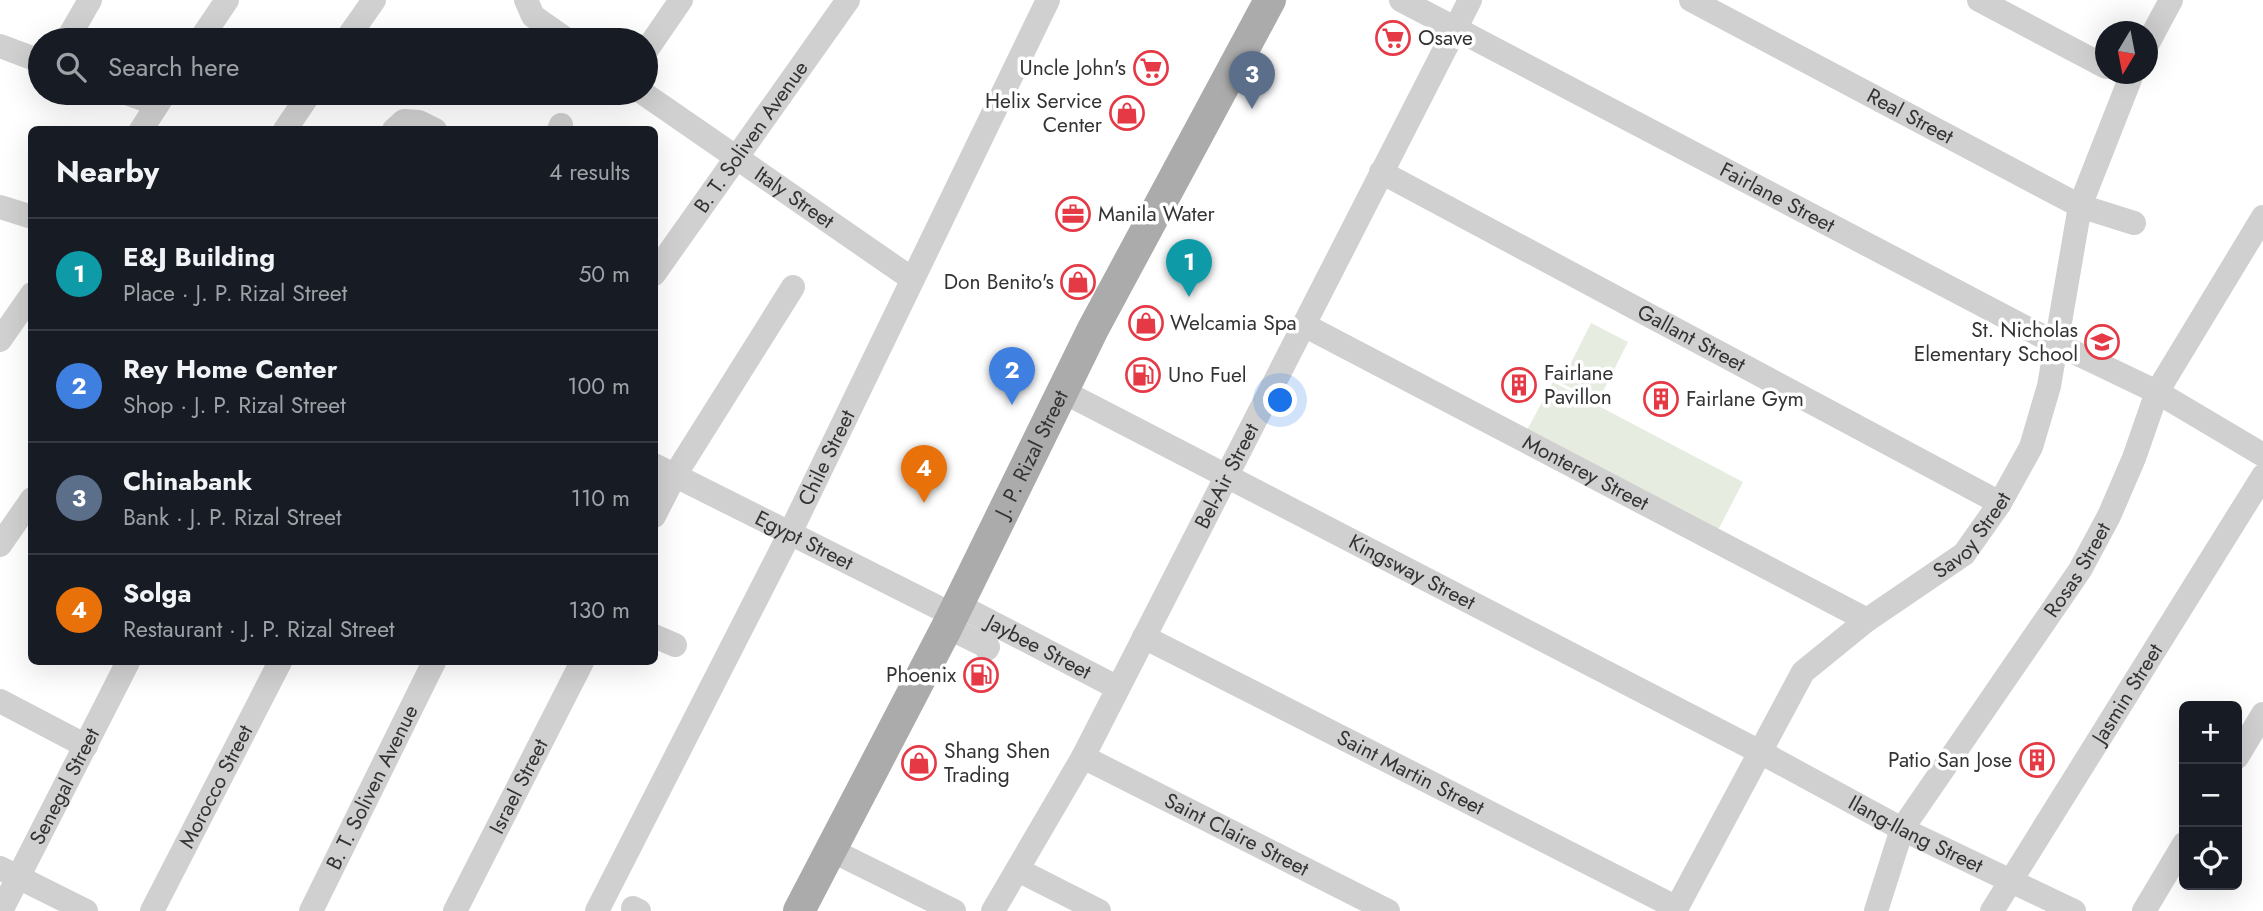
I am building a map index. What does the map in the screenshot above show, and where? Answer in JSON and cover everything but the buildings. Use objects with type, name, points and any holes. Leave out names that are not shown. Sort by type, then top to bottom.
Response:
[{"type":"main road","name":"J. P. Rizal Street","points":[[800,911],[952,615],[1093,329],[1262,3]]},
{"type":"street","points":[[74,28],[90,0]]},
{"type":"street","points":[[208,28],[227,0]]},
{"type":"street","points":[[354,28],[374,0]]},
{"type":"street","points":[[658,34],[681,0]]},
{"type":"street","name":"B. T. Soliven Avenue","points":[[658,268],[848,0]]},
{"type":"street","name":"Chile Street","points":[[597,911],[790,533],[1048,0]]},
{"type":"street","name":"Fairlane Street","points":[[1401,0],[2057,344],[2157,392],[2263,455]]},
{"type":"street","name":"Bel-Air Street","points":[[993,911],[1083,757],[1470,0]]},
{"type":"street","name":"Real Street","points":[[1691,0],[2080,205],[2134,223]]},
{"type":"street","points":[[1979,0],[2095,62]]},
{"type":"street","points":[[2158,23],[2171,0]]},
{"type":"street","points":[[526,1],[533,16],[550,28]]},
{"type":"street","points":[[0,46],[28,56]]},
{"type":"street","name":"Savoy Street","points":[[1676,910],[1803,672],[1867,620],[1964,554],[2000,503],[2034,440],[2049,386],[2080,205],[2124,84]]},
{"type":"street","name":"Italy Street","points":[[658,103],[912,279]]},
{"type":"street","points":[[144,126],[157,105]]},
{"type":"street","points":[[288,126],[302,105]]},
{"type":"street","points":[[399,125],[419,121],[428,126]]},
{"type":"street","name":"Gallant Street","points":[[1381,172],[2000,503]]},
{"type":"street","points":[[0,207],[28,216]]},
{"type":"street","name":"Rosas Street","points":[[1876,911],[1902,829],[2080,570],[2109,516],[2134,458],[2157,392],[2263,218]]},
{"type":"street","points":[[658,499],[665,470],[793,287]]},
{"type":"street","points":[[0,340],[28,299]]},
{"type":"street","name":"Monterey Street","points":[[1304,324],[1867,620]]},
{"type":"street","name":"Kingsway Street","points":[[1062,391],[1762,753]]},
{"type":"street","name":"Egypt Street","points":[[665,470],[952,615]]},
{"type":"street","name":"Jasmin Street","points":[[1992,911],[2263,476]]},
{"type":"street","points":[[0,545],[28,505]]},
{"type":"street","name":"Jaybee Street","points":[[952,615],[991,640],[1118,688]]},
{"type":"street","name":"Saint Martin Street","points":[[1144,637],[1676,910]]},
{"type":"street","name":"Senegal Street","points":[[1,911],[9,872],[86,746],[126,665]]},
{"type":"street","name":"Morocco Street","points":[[152,911],[277,665]]},
{"type":"street","name":"B. T. Soliven Avenue","points":[[311,911],[432,665]]},
{"type":"street","name":"Israel Street","points":[[455,911],[580,665]]},
{"type":"street","points":[[0,701],[86,746]]},
{"type":"street","points":[[2242,749],[2263,714]]},
{"type":"street","name":"Ilang-Ilang Street","points":[[1762,753],[1902,829],[2074,911]]},
{"type":"street","name":"Saint Claire Street","points":[[1083,757],[1388,911]]},
{"type":"street","points":[[831,850],[954,911]]},
{"type":"street","points":[[2144,911],[2179,852]]},
{"type":"street","points":[[1018,870],[1098,911]]},
{"type":"street","points":[[9,872],[86,911]]},
{"type":"shaded area","points":[[1591,323],[1628,342],[1598,401],[1561,383]]},
{"type":"shaded area","points":[[1553,382],[1743,482],[1718,530],[1527,430]]},
{"type":"place","name":"Osave","points":[[1393,38]]},
{"type":"place","name":"Uncle John's","points":[[1151,68]]},
{"type":"place","name":"Chinabank","points":[[1252,109]]},
{"type":"place","name":"Helix Service Center","points":[[1127,113]]},
{"type":"place","name":"Manila Water","points":[[1073,214]]},
{"type":"place","name":"Don Benito's","points":[[1078,282]]},
{"type":"place","name":"E&J Building","points":[[1189,297]]},
{"type":"place","name":"Welcamia Spa","points":[[1146,323]]},
{"type":"place","name":"St. Nicholas Elementary School","points":[[2102,342]]},
{"type":"place","name":"Uno Fuel","points":[[1143,375]]},
{"type":"place","name":"Fairlane Pavillon","points":[[1519,385]]},
{"type":"place","name":"Fairlane Gym","points":[[1661,399]]},
{"type":"place","name":"Rey Home Center","points":[[1012,405]]},
{"type":"place","name":"Solga","points":[[924,503]]},
{"type":"place","name":"Phoenix","points":[[981,675]]},
{"type":"place","name":"Patio San Jose","points":[[2037,760]]},
{"type":"place","name":"Shang Shen Trading","points":[[919,763]]}]
